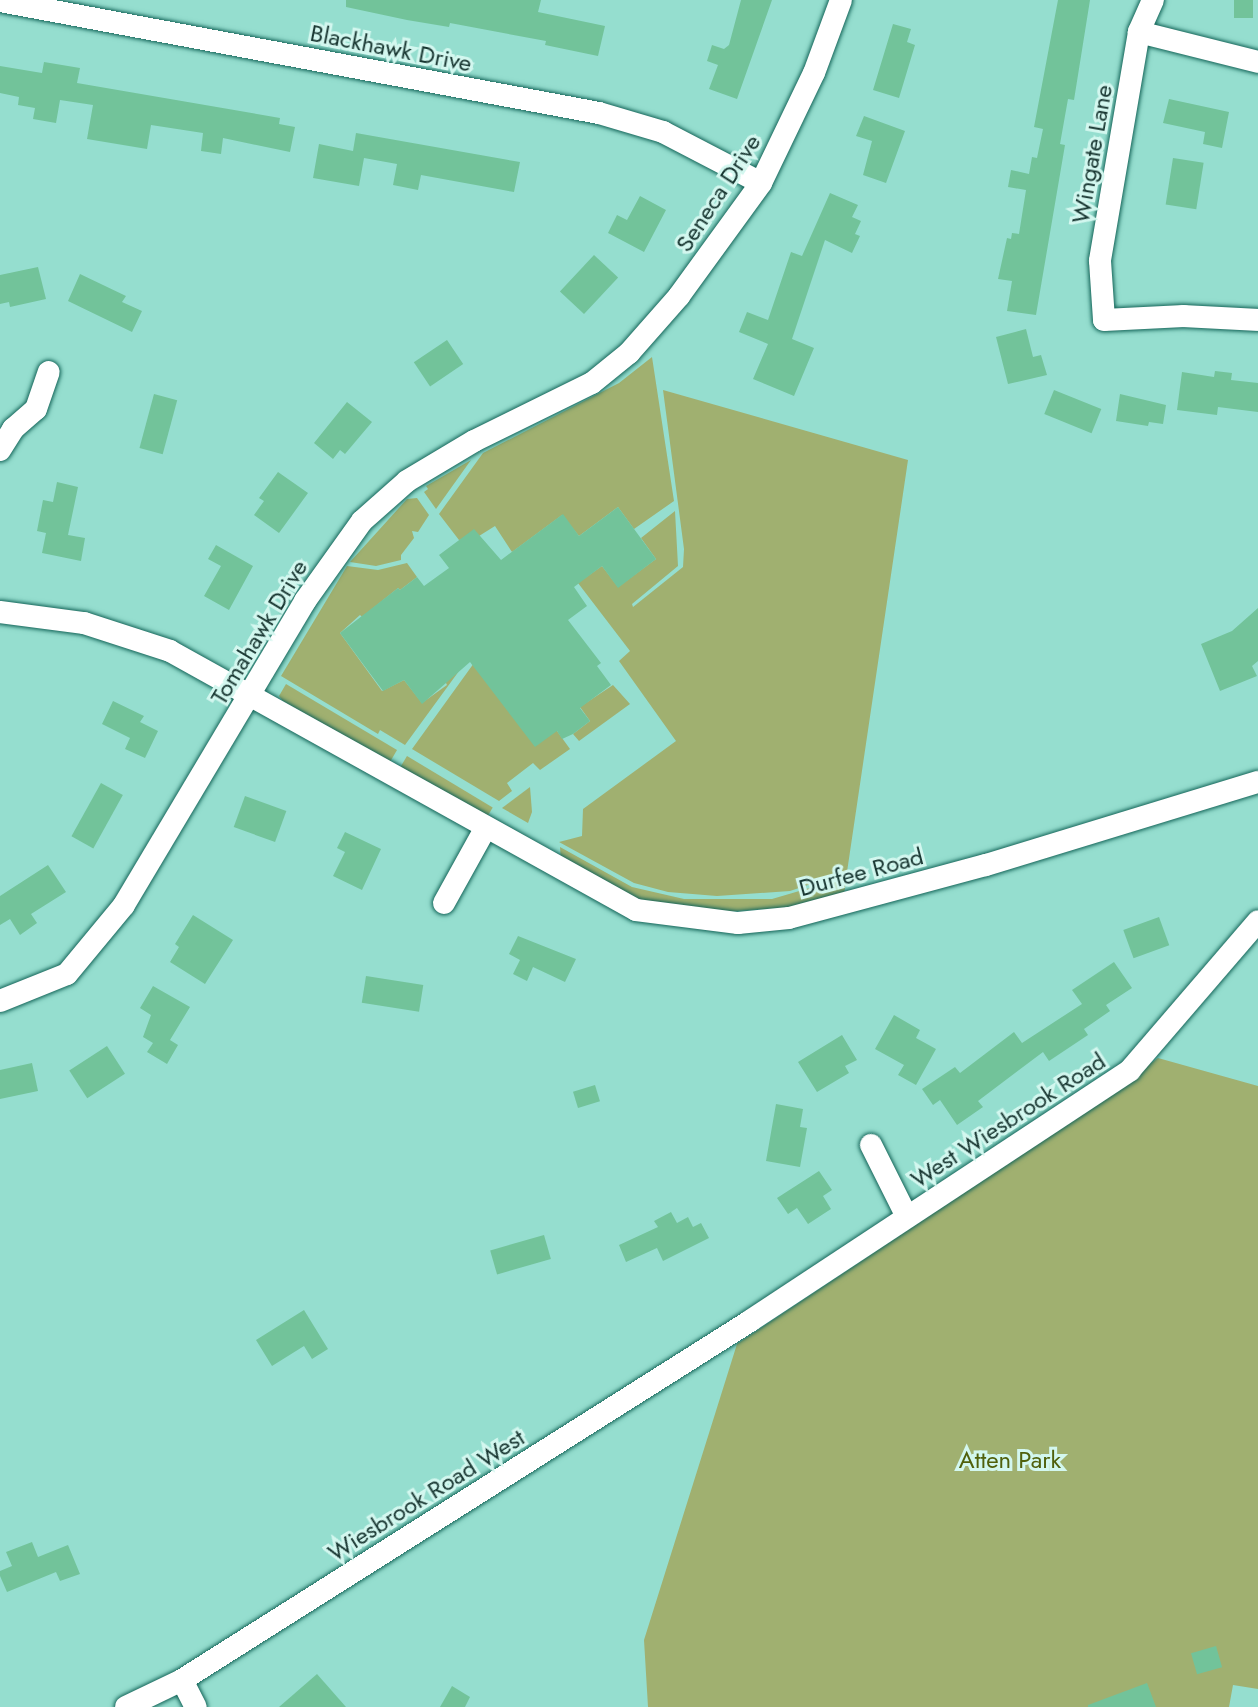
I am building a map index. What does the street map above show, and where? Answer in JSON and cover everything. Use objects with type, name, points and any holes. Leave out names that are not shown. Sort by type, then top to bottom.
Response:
[{"type":"street","name":"Seneca Drive","points":[[629,353],[712,253],[761,183],[814,73],[841,0]]},
{"type":"street","name":"Wingate Lane","points":[[1153,0],[1139,32],[1100,261],[1104,320],[1184,316],[1258,320]]},
{"type":"street","name":"Blackhawk Drive","points":[[0,1],[599,113],[663,132],[761,183]]},
{"type":"street","points":[[1139,32],[1258,62]]},
{"type":"street","name":"Tomahawk Drive","points":[[0,1001],[67,974],[124,905],[305,601],[362,521],[407,481],[474,441],[592,383],[629,353]]},
{"type":"street","points":[[0,450],[13,429],[36,409],[49,372]]},
{"type":"street","name":"Durfee Road","points":[[0,612],[60,618],[140,639],[170,651],[485,829],[636,910],[738,923],[821,911],[986,865],[1258,782]]},
{"type":"street","points":[[444,903],[485,829]]},
{"type":"street","name":"West Wiesbrook Road","points":[[750,1321],[1130,1070],[1258,921]]},
{"type":"street","points":[[871,1145],[907,1217]]},
{"type":"street","name":"Wiesbrook Road West","points":[[126,1707],[182,1680],[750,1321]]},
{"type":"street","points":[[182,1680],[196,1707]]},
{"type":"green space","points":[[652,357],[674,501],[634,529],[618,507],[579,536],[562,515],[512,552],[495,526],[479,536],[459,540],[439,514],[483,453],[619,383]]},
{"type":"green space","points":[[663,390],[908,460],[847,872],[790,891],[717,896],[668,892],[634,883],[559,842],[582,836],[583,809],[676,741],[619,661],[630,651],[578,583],[602,566],[618,587],[656,559],[641,538],[675,511],[678,566],[632,604],[633,607],[683,567],[684,549]]},
{"type":"green space","points":[[471,460],[436,509],[424,492],[428,489],[426,486]]},
{"type":"green space","points":[[417,498],[429,515],[418,532],[412,531],[414,538],[401,555],[401,560],[376,566],[350,562],[407,499]]},
{"type":"green space","points":[[407,563],[417,577],[362,617],[360,615],[340,633],[382,691],[404,680],[422,703],[447,685],[445,681],[459,671],[405,745],[380,730],[378,734],[281,676],[347,566],[378,570]]},
{"type":"green space","points":[[474,663],[557,731],[570,749],[540,770],[533,763],[507,783],[512,791],[499,801],[412,749]]},
{"type":"green space","points":[[286,684],[397,750],[390,762],[283,701],[279,696]]},
{"type":"green space","points":[[613,685],[630,704],[579,741],[573,734],[590,721],[580,707]]},
{"type":"green space","points":[[407,756],[493,808],[486,819],[400,767]]},
{"type":"green space","points":[[530,787],[532,812],[528,823],[502,808]]},
{"type":"green space","points":[[560,847],[632,887],[684,899],[772,899],[847,877],[844,894],[794,907],[719,912],[637,900],[561,861]]},
{"type":"green space","name":"Atten Park","points":[[1158,1058],[1258,1086],[1258,1689],[1233,1685],[1229,1707],[648,1707],[644,1640],[737,1344],[1081,1115]]},
{"type":"building","points":[[346,0],[541,0],[538,12],[605,26],[598,56],[545,45],[546,41],[450,23],[449,27],[407,20],[346,7]]},
{"type":"building","points":[[741,0],[772,0],[737,99],[709,89],[718,65],[707,61],[712,45],[724,49],[729,45]]},
{"type":"building","points":[[1058,0],[1090,0],[1074,100],[1068,99],[1060,144],[1065,145],[1036,315],[1007,311],[1012,281],[998,279],[1007,238],[1011,239],[1012,233],[1019,234],[1026,190],[1008,187],[1011,170],[1029,174],[1032,157],[1037,158],[1043,129],[1034,127]]},
{"type":"building","points":[[1234,0],[1253,0],[1253,18],[1234,18]]},
{"type":"building","points":[[893,24],[911,29],[907,42],[915,45],[899,98],[873,90]]},
{"type":"building","points":[[44,62],[80,68],[77,83],[280,118],[279,124],[295,127],[290,152],[223,138],[221,154],[201,151],[203,133],[151,125],[147,149],[87,139],[93,105],[60,100],[56,123],[33,119],[35,108],[18,105],[19,97],[0,93],[0,66],[42,73]]},
{"type":"building","points":[[1169,99],[1229,112],[1222,148],[1203,144],[1205,132],[1163,123]]},
{"type":"building","points":[[864,116],[905,131],[886,183],[863,175],[872,141],[856,136]]},
{"type":"building","points":[[356,133],[520,162],[514,192],[421,175],[418,190],[393,185],[397,164],[364,158],[359,186],[313,178],[319,144],[353,151]]},
{"type":"building","points":[[1173,158],[1204,163],[1196,209],[1166,204]]},
{"type":"building","points":[[830,193],[858,205],[852,217],[861,221],[855,234],[860,236],[852,253],[825,240],[792,339],[814,348],[794,396],[753,379],[768,344],[739,332],[747,312],[768,320],[791,252],[802,256]]},
{"type":"building","points":[[640,196],[666,210],[644,252],[608,233],[617,215],[627,220]]},
{"type":"building","points":[[594,255],[618,278],[584,314],[560,292]]},
{"type":"building","points":[[38,267],[46,299],[10,307],[9,302],[0,304],[0,275]]},
{"type":"building","points":[[80,274],[126,296],[122,302],[142,311],[132,332],[68,301]]},
{"type":"building","points":[[1026,329],[1033,357],[1041,355],[1047,375],[1008,384],[996,337]]},
{"type":"building","points":[[447,340],[463,364],[430,386],[414,362]]},
{"type":"building","points":[[1215,371],[1232,373],[1231,380],[1258,383],[1258,412],[1218,407],[1217,415],[1177,410],[1182,372],[1214,377]]},
{"type":"building","points":[[1054,390],[1101,409],[1092,433],[1044,414]]},
{"type":"building","points":[[154,394],[177,400],[163,454],[140,448]]},
{"type":"building","points":[[1120,394],[1166,405],[1163,424],[1149,422],[1148,426],[1116,421]]},
{"type":"building","points":[[347,402],[372,422],[345,454],[340,450],[333,459],[314,443]]},
{"type":"building","points":[[278,472],[308,493],[279,533],[254,515],[264,501],[259,498]]},
{"type":"building","points":[[57,482],[78,487],[68,535],[85,538],[81,561],[42,553],[46,533],[37,531],[43,500],[53,502]]},
{"type":"building","points":[[618,507],[656,559],[618,588],[602,566],[574,587],[587,606],[568,620],[601,663],[597,666],[611,685],[580,708],[590,721],[562,739],[557,731],[535,747],[470,662],[422,704],[404,680],[383,691],[340,633],[398,588],[400,590],[417,577],[424,586],[449,568],[439,555],[474,529],[501,560],[563,514],[579,536]]},
{"type":"building","points":[[216,545],[253,566],[229,610],[204,596],[221,566],[208,559]]},
{"type":"building","points":[[1258,608],[1258,661],[1252,666],[1257,676],[1220,691],[1201,644],[1232,631]]},
{"type":"building","points":[[113,701],[144,716],[140,722],[158,731],[145,758],[125,749],[130,738],[102,724]]},
{"type":"building","points":[[101,783],[123,795],[93,848],[71,836]]},
{"type":"building","points":[[245,796],[286,811],[275,842],[234,827]]},
{"type":"building","points":[[345,832],[381,849],[362,890],[333,876],[345,852],[337,848]]},
{"type":"building","points":[[48,865],[66,892],[31,914],[37,923],[20,935],[10,919],[0,925],[0,896]]},
{"type":"building","points":[[193,915],[233,940],[205,984],[170,962],[179,947],[175,944]]},
{"type":"building","points":[[1159,917],[1169,945],[1134,958],[1123,930]]},
{"type":"building","points":[[518,936],[576,959],[565,982],[533,967],[527,981],[513,974],[520,960],[509,954]]},
{"type":"building","points":[[1114,962],[1132,988],[1106,1005],[1110,1011],[1084,1029],[1088,1035],[1049,1061],[1043,1052],[978,1101],[983,1107],[957,1125],[940,1100],[933,1105],[922,1089],[955,1067],[960,1073],[1014,1032],[1022,1043],[1082,1004],[1072,990]]},
{"type":"building","points":[[366,976],[423,985],[419,1012],[362,1003]]},
{"type":"building","points":[[153,986],[190,1007],[170,1040],[178,1045],[167,1064],[147,1052],[153,1043],[143,1037],[151,1015],[140,1008]]},
{"type":"building","points":[[894,1015],[920,1030],[916,1038],[936,1049],[916,1085],[898,1075],[904,1065],[875,1049]]},
{"type":"building","points":[[842,1035],[857,1060],[845,1066],[849,1073],[817,1092],[798,1062]]},
{"type":"building","points":[[107,1046],[125,1074],[87,1098],[69,1071]]},
{"type":"building","points":[[32,1063],[38,1091],[0,1099],[0,1070]]},
{"type":"building","points":[[595,1085],[600,1101],[578,1108],[573,1092]]},
{"type":"building","points":[[776,1104],[803,1109],[800,1127],[807,1128],[800,1167],[766,1161]]},
{"type":"building","points":[[819,1171],[832,1190],[823,1196],[831,1209],[808,1224],[797,1208],[788,1214],[777,1198]]},
{"type":"building","points":[[671,1212],[677,1223],[688,1217],[693,1227],[701,1223],[709,1238],[663,1261],[657,1248],[626,1262],[619,1245],[658,1227],[654,1221]]},
{"type":"building","points":[[544,1235],[551,1259],[497,1274],[490,1250]]},
{"type":"building","points":[[304,1310],[328,1349],[312,1359],[304,1346],[272,1366],[256,1340]]},
{"type":"building","points":[[32,1542],[38,1557],[68,1545],[80,1574],[60,1581],[56,1572],[7,1592],[0,1576],[0,1571],[12,1566],[6,1552]]},
{"type":"building","points":[[1216,1646],[1222,1667],[1197,1674],[1191,1653]]},
{"type":"building","points":[[317,1674],[346,1707],[279,1707]]},
{"type":"building","points":[[1147,1683],[1156,1707],[1088,1707],[1088,1705]]},
{"type":"building","points":[[452,1686],[470,1697],[465,1707],[440,1707]]}]
